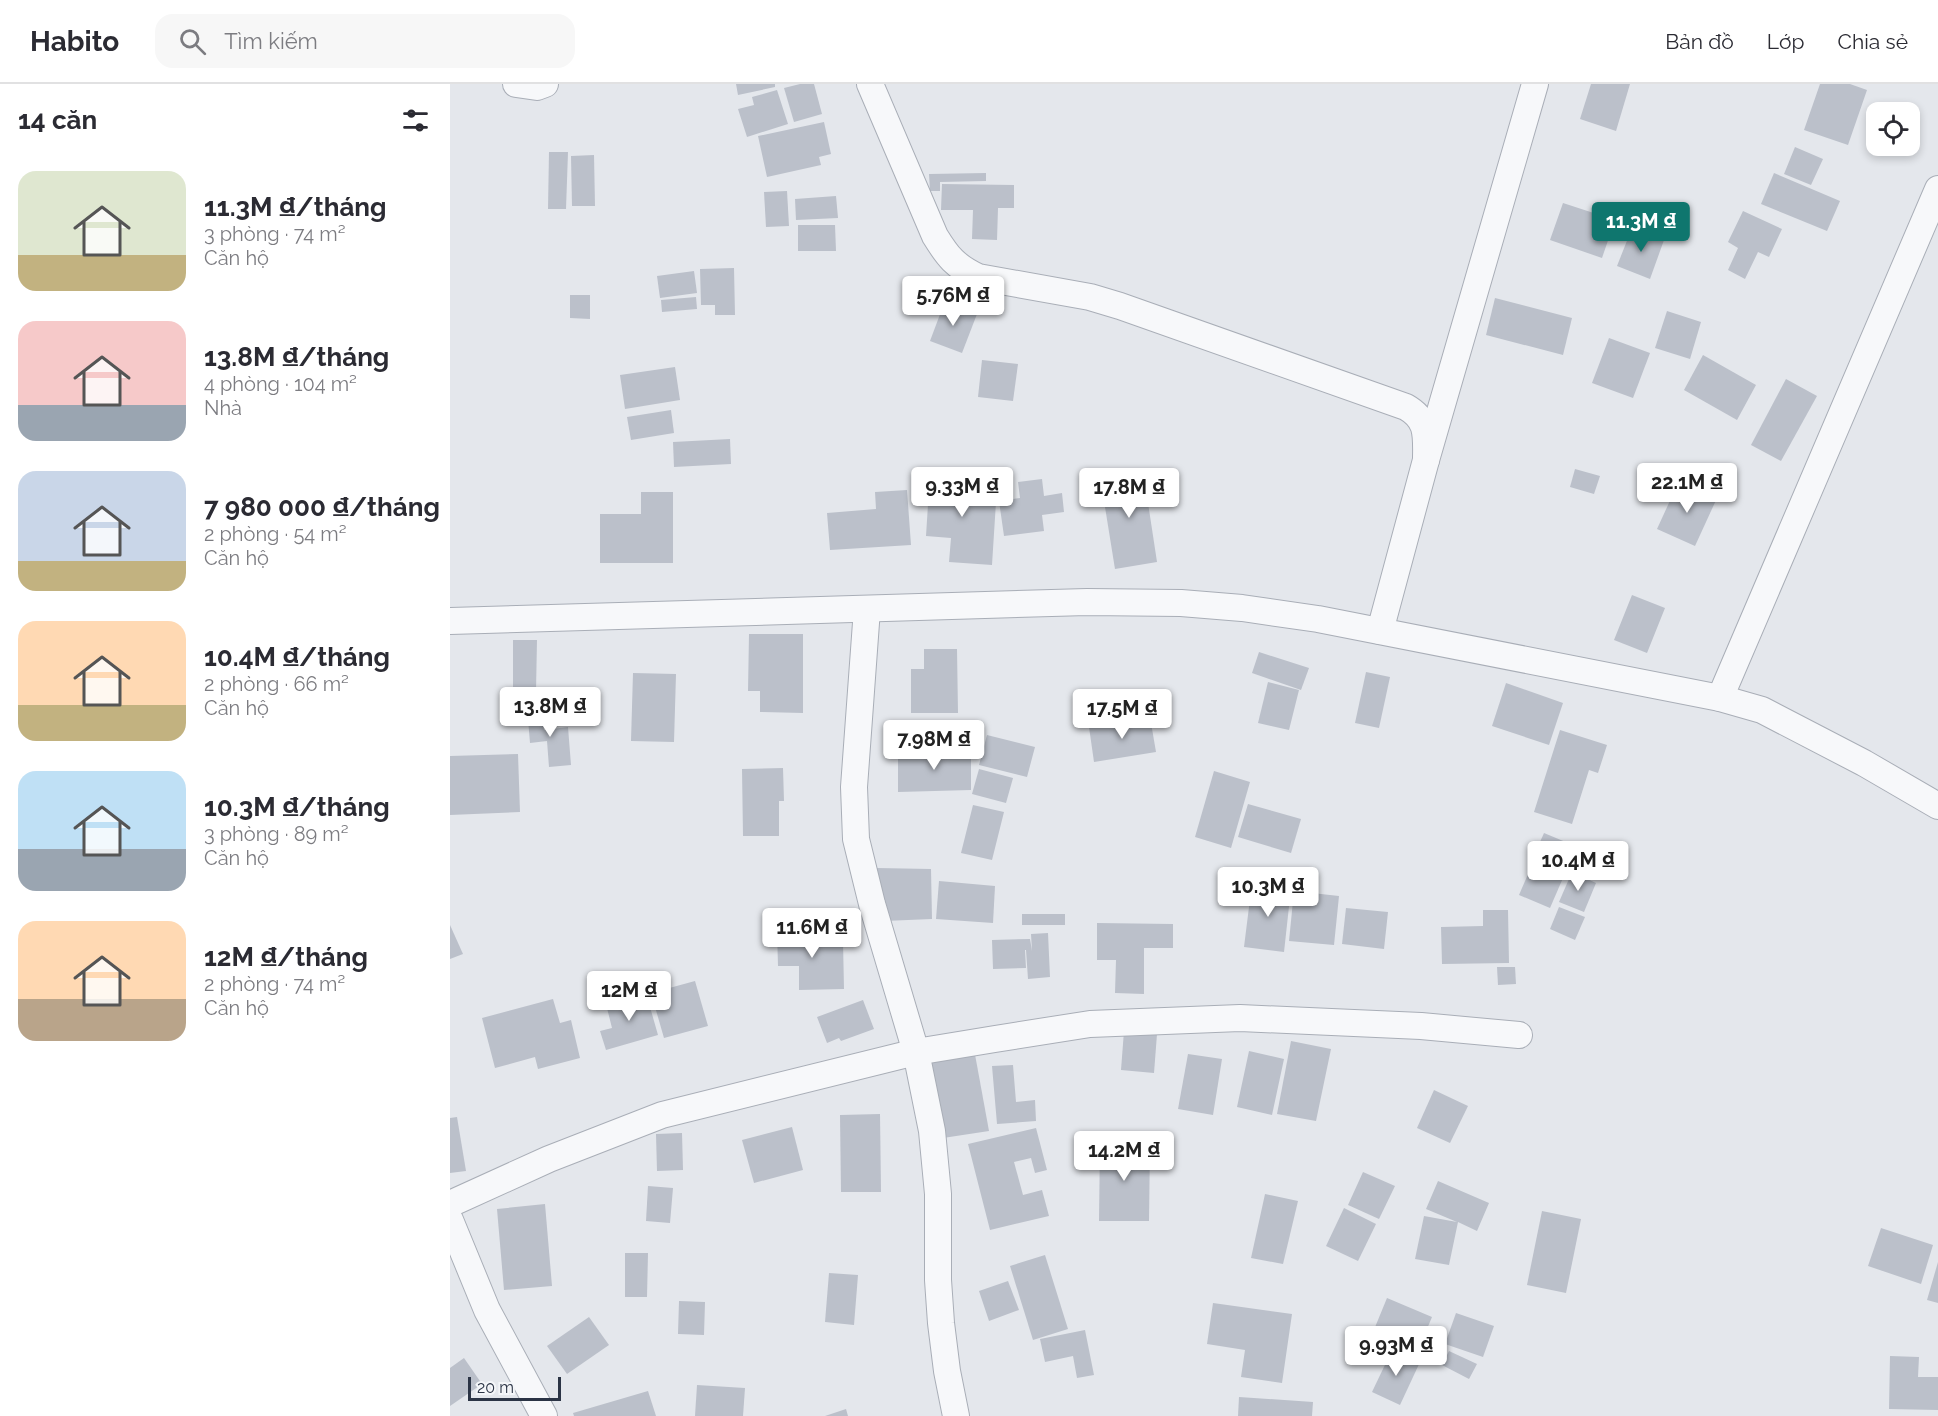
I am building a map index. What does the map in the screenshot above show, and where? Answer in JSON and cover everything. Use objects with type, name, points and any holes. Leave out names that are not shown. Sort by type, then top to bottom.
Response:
[{"type":"street","points":[[516,84],[537,87],[545,84]]},
{"type":"street","points":[[870,84],[935,236],[946,255],[964,270],[978,277],[1090,297],[1120,306],[1406,407],[1415,412],[1425,428],[1426,460]]},
{"type":"street","points":[[1380,631],[1426,460],[1535,84]]},
{"type":"street","points":[[1720,698],[1938,189]]},
{"type":"street","points":[[450,621],[1142,602],[1242,608],[1318,619],[1720,698],[1762,710],[1864,763],[1938,806]]},
{"type":"street","points":[[867,609],[854,787],[856,839],[872,904],[916,1052],[932,1131],[938,1194],[938,1280],[941,1323],[956,1416]]},
{"type":"street","points":[[450,1204],[549,1159],[662,1115],[916,1052],[1090,1024],[1240,1018],[1399,1025],[1519,1035]]},
{"type":"street","points":[[450,1220],[487,1310],[544,1416]]},
{"type":"building","points":[[736,84],[775,84],[775,87],[738,95]]},
{"type":"building","points":[[800,84],[814,84],[822,114],[794,122],[784,88]]},
{"type":"building","points":[[1591,84],[1630,84],[1616,131],[1580,119]]},
{"type":"building","points":[[1820,84],[1850,84],[1867,90],[1848,145],[1804,130]]},
{"type":"building","points":[[777,90],[788,124],[747,137],[738,109],[754,105],[752,97]]},
{"type":"building","points":[[824,122],[831,154],[819,157],[821,165],[767,177],[758,136]]},
{"type":"building","points":[[1795,147],[1823,159],[1811,185],[1784,174]]},
{"type":"building","points":[[549,152],[568,152],[566,209],[548,209]]},
{"type":"building","points":[[594,155],[595,206],[572,206],[571,156]]},
{"type":"building","points":[[986,173],[986,181],[940,182],[940,191],[930,191],[929,174]]},
{"type":"building","points":[[1774,173],[1840,201],[1827,231],[1761,204]]},
{"type":"building","points":[[942,184],[1014,185],[1014,208],[998,208],[997,240],[972,239],[973,210],[941,210]]},
{"type":"building","points":[[787,191],[789,226],[766,227],[764,192]]},
{"type":"building","points":[[836,196],[838,218],[796,220],[795,199]]},
{"type":"building","points":[[1563,203],[1615,220],[1602,258],[1550,240]]},
{"type":"building","points":[[1743,211],[1782,229],[1769,257],[1758,252],[1745,279],[1728,270],[1738,248],[1728,242]]},
{"type":"building","points":[[798,225],[835,225],[836,251],[798,251]]},
{"type":"building","points":[[1632,228],[1664,240],[1650,279],[1617,266]]},
{"type":"building","points":[[734,268],[735,315],[715,315],[715,305],[701,305],[700,269]]},
{"type":"building","points":[[694,271],[697,293],[660,298],[657,276]]},
{"type":"building","points":[[570,295],[590,295],[590,319],[570,318]]},
{"type":"building","points":[[696,297],[697,309],[662,312],[661,300]]},
{"type":"building","points":[[1495,298],[1572,318],[1563,355],[1486,335]]},
{"type":"building","points":[[945,301],[977,314],[962,353],[930,341]]},
{"type":"building","points":[[1667,311],[1701,322],[1690,359],[1655,348]]},
{"type":"building","points":[[1609,338],[1650,353],[1633,398],[1592,383]]},
{"type":"building","points":[[1703,355],[1756,385],[1737,420],[1684,390]]},
{"type":"building","points":[[982,360],[1018,364],[1013,401],[978,397]]},
{"type":"building","points":[[675,367],[680,400],[625,409],[620,375]]},
{"type":"building","points":[[1786,379],[1817,396],[1781,461],[1751,445]]},
{"type":"building","points":[[671,410],[674,433],[631,440],[627,417]]},
{"type":"building","points":[[730,439],[731,464],[674,467],[673,442]]},
{"type":"building","points":[[1575,469],[1600,476],[1594,494],[1570,487]]},
{"type":"building","points":[[1143,470],[1157,562],[1115,569],[1100,476]]},
{"type":"building","points":[[930,473],[982,476],[980,501],[996,502],[992,565],[949,562],[951,538],[926,536]]},
{"type":"building","points":[[1042,479],[1044,496],[1062,493],[1064,512],[1042,515],[1044,531],[1004,536],[999,501],[1020,498],[1018,482]]},
{"type":"building","points":[[1679,481],[1717,498],[1695,546],[1657,529]]},
{"type":"building","points":[[907,490],[911,545],[830,550],[827,513],[876,509],[875,492]]},
{"type":"building","points":[[641,492],[673,492],[673,563],[600,563],[600,514],[641,514]]},
{"type":"building","points":[[1632,595],[1665,608],[1647,653],[1614,640]]},
{"type":"building","points":[[749,634],[803,634],[803,713],[760,712],[760,691],[748,691]]},
{"type":"building","points":[[513,640],[537,640],[536,691],[513,691]]},
{"type":"building","points":[[924,649],[957,649],[958,713],[911,713],[911,669],[924,669]]},
{"type":"building","points":[[1259,652],[1309,668],[1301,690],[1252,673]]},
{"type":"building","points":[[1366,672],[1390,677],[1379,728],[1355,723]]},
{"type":"building","points":[[633,673],[676,674],[674,742],[631,741]]},
{"type":"building","points":[[1268,682],[1299,690],[1289,730],[1258,723]]},
{"type":"building","points":[[1506,683],[1563,703],[1549,745],[1492,726]]},
{"type":"building","points":[[542,706],[544,730],[568,727],[571,765],[549,767],[547,741],[530,743],[527,707]]},
{"type":"building","points":[[1150,717],[1156,752],[1094,762],[1089,727]]},
{"type":"building","points":[[1560,730],[1607,745],[1598,773],[1589,770],[1572,824],[1534,812]]},
{"type":"building","points":[[987,735],[1035,747],[1027,777],[979,765]]},
{"type":"building","points":[[971,750],[971,790],[898,792],[898,751]]},
{"type":"building","points":[[518,754],[520,812],[450,815],[450,756]]},
{"type":"building","points":[[783,768],[784,801],[779,801],[779,836],[743,836],[742,769]]},
{"type":"building","points":[[979,769],[1013,778],[1006,803],[972,794]]},
{"type":"building","points":[[1214,771],[1250,782],[1231,848],[1195,837]]},
{"type":"building","points":[[1248,804],[1301,819],[1291,853],[1238,837]]},
{"type":"building","points":[[973,805],[1004,812],[992,860],[961,853]]},
{"type":"building","points":[[1544,833],[1580,848],[1576,857],[1540,842]]},
{"type":"building","points":[[1535,858],[1566,871],[1550,908],[1519,895]]},
{"type":"building","points":[[877,868],[931,869],[932,919],[884,921],[876,895]]},
{"type":"building","points":[[1572,872],[1596,883],[1584,912],[1559,902]]},
{"type":"building","points":[[939,881],[995,886],[993,923],[936,919]]},
{"type":"building","points":[[1252,883],[1291,888],[1284,952],[1244,947]]},
{"type":"building","points":[[1294,891],[1339,896],[1334,945],[1289,941]]},
{"type":"building","points":[[1559,907],[1585,917],[1575,940],[1550,929]]},
{"type":"building","points":[[1346,908],[1388,912],[1384,949],[1342,944]]},
{"type":"building","points":[[1483,910],[1508,910],[1509,963],[1442,964],[1441,927],[1483,926]]},
{"type":"building","points":[[1022,914],[1065,914],[1065,925],[1022,925]]},
{"type":"building","points":[[1097,923],[1173,924],[1173,948],[1144,948],[1144,994],[1115,993],[1116,960],[1097,960]]},
{"type":"building","points":[[450,925],[463,954],[450,959]]},
{"type":"building","points":[[821,929],[821,942],[843,941],[844,989],[799,990],[799,966],[778,966],[777,931]]},
{"type":"building","points":[[1048,933],[1050,977],[1028,979],[1026,950],[1026,968],[993,969],[992,940],[1030,939],[1032,951],[1031,934]]},
{"type":"building","points":[[1497,967],[1515,967],[1516,984],[1498,985]]},
{"type":"building","points":[[695,981],[708,1026],[664,1038],[651,993]]},
{"type":"building","points":[[646,993],[658,1035],[606,1050],[600,1031],[612,1028],[606,1004]]},
{"type":"building","points":[[553,999],[560,1023],[571,1020],[580,1058],[538,1069],[535,1057],[495,1068],[482,1018]]},
{"type":"building","points":[[863,1000],[874,1029],[841,1041],[839,1038],[827,1043],[817,1017]]},
{"type":"building","points":[[1124,1031],[1157,1034],[1154,1073],[1121,1070]]},
{"type":"building","points":[[1291,1041],[1331,1049],[1316,1121],[1277,1114]]},
{"type":"building","points":[[974,1049],[989,1131],[943,1138],[929,1058]]},
{"type":"building","points":[[1249,1051],[1284,1059],[1272,1115],[1237,1107]]},
{"type":"building","points":[[1188,1054],[1222,1059],[1213,1115],[1178,1109]]},
{"type":"building","points":[[1013,1065],[1016,1102],[1035,1100],[1036,1121],[997,1124],[992,1066]]},
{"type":"building","points":[[1434,1090],[1468,1106],[1450,1143],[1417,1128]]},
{"type":"building","points":[[880,1114],[881,1192],[841,1192],[840,1115]]},
{"type":"building","points":[[457,1117],[466,1171],[450,1173],[450,1118]]},
{"type":"building","points":[[792,1127],[803,1170],[754,1183],[742,1140]]},
{"type":"building","points":[[1036,1128],[1047,1170],[1035,1173],[1031,1158],[1014,1162],[1023,1195],[1042,1190],[1049,1216],[990,1230],[968,1144]]},
{"type":"building","points":[[682,1133],[683,1170],[657,1171],[656,1134]]},
{"type":"building","points":[[1100,1143],[1150,1144],[1149,1221],[1099,1221]]},
{"type":"building","points":[[1363,1172],[1395,1186],[1379,1219],[1348,1205]]},
{"type":"building","points":[[1438,1181],[1489,1203],[1477,1231],[1458,1222],[1449,1265],[1415,1259],[1424,1216],[1457,1222],[1426,1209]]},
{"type":"building","points":[[648,1186],[673,1188],[670,1223],[646,1221]]},
{"type":"building","points":[[1265,1194],[1298,1201],[1283,1264],[1251,1258]]},
{"type":"building","points":[[545,1204],[552,1286],[504,1290],[497,1209]]},
{"type":"building","points":[[1344,1208],[1376,1224],[1358,1261],[1326,1246]]},
{"type":"building","points":[[1542,1211],[1581,1219],[1566,1293],[1527,1285]]},
{"type":"building","points":[[1881,1228],[1933,1245],[1921,1284],[1868,1266]]},
{"type":"building","points":[[625,1253],[648,1253],[647,1297],[625,1297]]},
{"type":"building","points":[[1045,1255],[1068,1329],[1033,1340],[1010,1266]]},
{"type":"building","points":[[1938,1262],[1938,1303],[1927,1300]]},
{"type":"building","points":[[829,1273],[858,1275],[854,1325],[825,1322]]},
{"type":"building","points":[[1008,1281],[1019,1310],[989,1321],[979,1291]]},
{"type":"building","points":[[1387,1298],[1432,1317],[1416,1355],[1371,1337]]},
{"type":"building","points":[[679,1301],[705,1302],[704,1335],[678,1334]]},
{"type":"building","points":[[1213,1303],[1292,1314],[1282,1383],[1241,1377],[1245,1350],[1207,1344]]},
{"type":"building","points":[[1456,1313],[1494,1326],[1483,1357],[1445,1344]]},
{"type":"building","points":[[589,1317],[609,1345],[567,1374],[547,1346]]},
{"type":"building","points":[[1085,1330],[1094,1375],[1077,1378],[1073,1356],[1045,1362],[1040,1339]]},
{"type":"building","points":[[1393,1348],[1420,1362],[1400,1405],[1372,1392]]},
{"type":"building","points":[[1449,1351],[1477,1364],[1469,1379],[1442,1365]]},
{"type":"building","points":[[1890,1356],[1919,1357],[1918,1377],[1938,1377],[1938,1410],[1889,1409]]},
{"type":"building","points":[[464,1358],[482,1384],[450,1406],[450,1368]]},
{"type":"building","points":[[697,1385],[745,1388],[743,1416],[695,1416]]},
{"type":"building","points":[[648,1391],[656,1416],[574,1416],[573,1413]]},
{"type":"building","points":[[1239,1397],[1313,1402],[1312,1416],[1238,1416]]},
{"type":"building","points":[[846,1409],[848,1416],[825,1416]]}]
